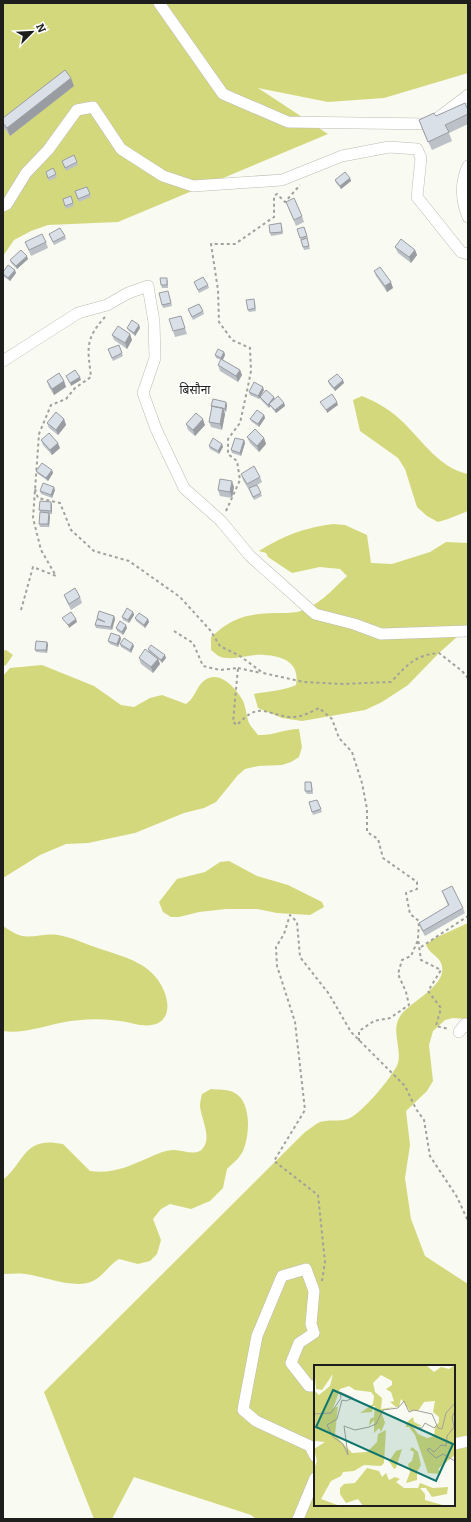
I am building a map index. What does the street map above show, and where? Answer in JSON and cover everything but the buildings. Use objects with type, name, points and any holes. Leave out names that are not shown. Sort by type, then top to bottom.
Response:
[{"type":"street","points":[[159,3],[222,94],[288,122],[430,124],[468,95]]},
{"type":"street","points":[[3,206],[6,204],[26,173],[48,150],[63,127],[77,110],[93,107],[121,149],[163,176],[193,186],[282,180],[342,156],[389,147],[417,149],[421,158],[417,197],[461,252],[468,254]]},
{"type":"street","points":[[468,166],[463,176],[463,206],[468,217]]},
{"type":"street","points":[[3,361],[78,313],[107,305],[128,293],[148,286],[154,322],[155,358],[143,393],[156,429],[184,488],[221,521],[250,556],[315,614],[354,624],[381,634],[468,631]]},
{"type":"street","points":[[314,1386],[309,1386],[291,1363],[299,1343],[314,1333],[311,1324],[314,1291],[306,1269],[282,1276],[257,1336],[243,1410],[256,1421],[310,1446],[314,1454]]},
{"type":"street","points":[[455,1444],[468,1441]]},
{"type":"street","points":[[298,1519],[314,1480]]},
{"type":"path","points":[[221,521],[240,480],[237,461],[228,454],[226,448],[228,439],[240,423],[251,371],[250,348],[232,340],[219,322],[217,283],[211,244],[235,244],[266,224],[274,217],[274,196],[277,194],[285,202],[305,180]]},
{"type":"path","points":[[21,610],[33,567],[56,576],[41,550],[33,518],[39,434],[51,405],[66,399],[75,388],[91,378],[87,345],[97,326],[107,315]]},
{"type":"path","points":[[35,489],[38,498],[60,502],[71,530],[94,552],[129,561],[180,597],[210,630],[220,646],[240,656],[263,673]]},
{"type":"path","points":[[174,631],[193,643],[203,666],[220,670],[238,668],[304,682],[343,684],[391,682],[410,663],[424,654],[439,652],[462,671],[468,678]]},
{"type":"path","points":[[238,668],[233,722],[237,725],[247,714],[266,710],[289,717],[305,715],[319,708],[332,719],[340,738],[352,752],[362,783],[367,809],[367,832],[378,839],[383,858],[402,873],[417,882],[417,889],[406,893],[410,914],[419,921],[418,939],[421,960],[441,970],[428,991],[441,1008],[436,1026],[464,1030]]},
{"type":"path","points":[[322,1284],[325,1262],[318,1195],[274,1161],[305,1110],[295,1022],[277,966],[276,947],[284,934],[290,915],[297,922],[300,957],[324,988],[351,1032],[393,1072],[405,1086],[416,1109],[424,1120],[430,1156],[457,1197],[468,1221]]},
{"type":"path","points":[[420,948],[468,916]]},
{"type":"path","points":[[359,1041],[359,1031],[374,1021],[390,1018],[409,1005],[406,992],[398,974],[402,960],[411,956],[418,939]]},
{"type":"green space","points":[[3,3],[468,3],[468,73],[384,98],[328,102],[258,88],[328,134],[118,222],[48,225],[31,231],[14,240],[3,256]]},
{"type":"green space","points":[[362,396],[379,404],[404,423],[425,446],[449,466],[468,474],[468,511],[438,522],[427,516],[417,507],[405,469],[398,458],[360,431],[353,400]]},
{"type":"green space","points":[[333,524],[345,525],[367,535],[371,563],[392,564],[430,552],[446,542],[468,543],[468,627],[439,653],[408,685],[382,702],[365,710],[302,721],[282,718],[258,708],[254,694],[281,690],[296,685],[297,677],[293,666],[284,659],[271,656],[259,655],[232,658],[220,657],[211,650],[211,637],[226,625],[240,618],[256,614],[290,613],[305,610],[330,592],[347,576],[340,569],[320,567],[292,573],[268,557],[266,553],[259,551],[294,533],[313,527]]},
{"type":"green space","points":[[6,650],[13,655],[6,665],[3,666],[3,651]]},
{"type":"green space","points":[[42,665],[94,686],[121,705],[134,707],[150,698],[162,695],[186,704],[192,698],[202,682],[210,677],[221,678],[231,685],[239,694],[242,699],[249,723],[258,735],[299,729],[302,747],[299,757],[282,765],[258,766],[245,769],[238,775],[216,802],[204,808],[184,813],[135,833],[88,843],[66,844],[40,855],[3,878],[3,676],[10,668]]},
{"type":"green space","points":[[229,861],[257,876],[288,885],[322,902],[324,907],[310,915],[277,913],[257,909],[226,909],[199,912],[179,917],[171,917],[163,912],[159,902],[177,879],[205,872],[220,862]]},
{"type":"green space","points":[[468,923],[468,1019],[453,1018],[445,1020],[433,1031],[429,1045],[433,1081],[427,1091],[406,1111],[410,1145],[405,1178],[411,1219],[425,1256],[468,1284],[468,1519],[256,1519],[251,1515],[134,1477],[112,1519],[94,1519],[44,1392],[305,1132],[320,1122],[348,1119],[360,1111],[376,1095],[390,1077],[398,1063],[399,1051],[396,1026],[398,1020],[406,1009],[435,985],[440,978],[442,971],[441,963],[426,945],[433,939]]},
{"type":"green space","points":[[3,926],[22,936],[58,935],[68,937],[138,963],[152,973],[163,989],[167,1007],[166,1014],[162,1020],[156,1024],[147,1025],[107,1020],[79,1020],[24,1031],[3,1031]]},
{"type":"green space","points":[[211,1089],[231,1091],[239,1096],[244,1102],[248,1118],[248,1127],[243,1151],[238,1159],[227,1169],[223,1188],[210,1201],[191,1209],[170,1204],[161,1209],[153,1219],[161,1240],[157,1254],[150,1261],[138,1264],[119,1259],[97,1279],[78,1284],[59,1282],[25,1274],[3,1274],[3,1180],[27,1152],[40,1143],[50,1142],[63,1144],[90,1171],[106,1172],[120,1169],[167,1151],[174,1150],[194,1153],[200,1151],[203,1148],[206,1138],[200,1106],[201,1098],[202,1094]]},
{"type":"district","name":"बिसौना","points":[[195,390]]}]
